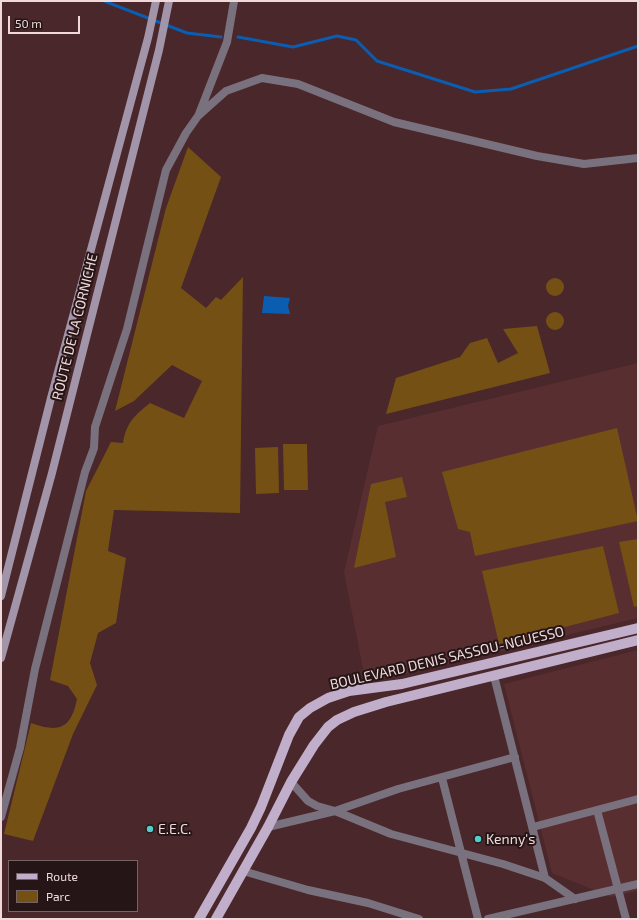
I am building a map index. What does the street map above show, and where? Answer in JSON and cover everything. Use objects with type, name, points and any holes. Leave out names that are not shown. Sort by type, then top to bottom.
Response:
[{"type":"main road","name":"ROUTE DE LA CORNICHE","points":[[1,596],[52,398],[133,97],[156,1]]},
{"type":"main road","name":"ROUTE DE LA CORNICHE","points":[[1,658],[52,474],[159,50],[169,1]]},
{"type":"main road","name":"BOULEVARD DENIS SASSOU-NGUESSO","points":[[199,919],[251,828],[261,807],[288,735],[299,717],[310,708],[328,698],[349,691],[402,684],[638,628]]},
{"type":"main road","name":"BOULEVARD DENIS SASSOU-NGUESSO","points":[[216,919],[268,827],[291,782],[314,745],[328,727],[346,715],[386,702],[638,640]]},
{"type":"street","points":[[198,116],[227,42],[234,1]]},
{"type":"street","points":[[1,817],[20,748],[35,670],[85,472],[94,448],[95,427],[127,329],[166,170],[186,133],[198,116],[226,91],[262,78],[298,84],[394,122],[537,156],[584,164],[638,158]]},
{"type":"street","points":[[494,676],[545,878]]},
{"type":"street","points":[[268,827],[335,811],[398,789],[515,757]]},
{"type":"street","points":[[442,778],[478,919]]},
{"type":"street","points":[[291,782],[308,801],[317,806],[335,811],[391,834],[461,852],[545,878],[575,899]]},
{"type":"street","points":[[533,827],[638,800]]},
{"type":"street","points":[[597,810],[626,919]]},
{"type":"street","points":[[243,871],[308,890],[368,903],[419,919]]},
{"type":"street","points":[[488,919],[638,884]]},
{"type":"shaded area","points":[[638,363],[638,618],[389,678],[365,679],[344,572],[378,426]]},
{"type":"shaded area","points":[[638,650],[638,891],[611,897],[552,873],[504,684]]},
{"type":"green space","points":[[188,147],[221,177],[181,288],[206,308],[216,297],[221,300],[243,277],[240,513],[114,510],[108,551],[126,558],[116,623],[98,633],[90,663],[97,685],[73,734],[33,841],[4,834],[31,723],[49,728],[62,726],[71,717],[77,699],[68,686],[50,680],[86,491],[111,442],[123,443],[126,430],[132,420],[140,412],[150,403],[184,418],[202,381],[172,365],[134,401],[115,411],[166,208]]},
{"type":"green space","points":[[555,278],[561,281],[564,287],[561,293],[555,296],[549,293],[546,287],[549,281]]},
{"type":"green space","points":[[555,312],[561,315],[564,321],[561,327],[555,330],[549,327],[546,321],[549,315]]},
{"type":"green space","points":[[537,326],[550,373],[386,414],[396,378],[460,357],[470,343],[487,338],[498,363],[518,353],[503,329]]},
{"type":"green space","points":[[617,428],[638,521],[475,556],[470,532],[458,529],[442,472]]},
{"type":"green space","points":[[283,444],[307,444],[308,490],[284,490]]},
{"type":"green space","points":[[278,447],[279,493],[256,494],[255,448]]},
{"type":"green space","points":[[402,477],[407,497],[385,502],[396,557],[354,568],[371,484]]},
{"type":"green space","points":[[638,539],[638,606],[634,607],[619,542]]},
{"type":"green space","points":[[603,546],[619,613],[499,644],[482,571]]},
{"type":"water","points":[[264,296],[290,298],[288,306],[290,314],[262,313]]},
{"type":"waterway","points":[[104,1],[187,33],[221,37]]},
{"type":"waterway","points":[[238,37],[293,47],[337,36],[356,40],[377,61],[475,92],[511,89],[638,46]]},
{"type":"place","name":"E.E.C.","points":[[150,829]]},
{"type":"place","name":"Kenny's","points":[[478,839]]}]
